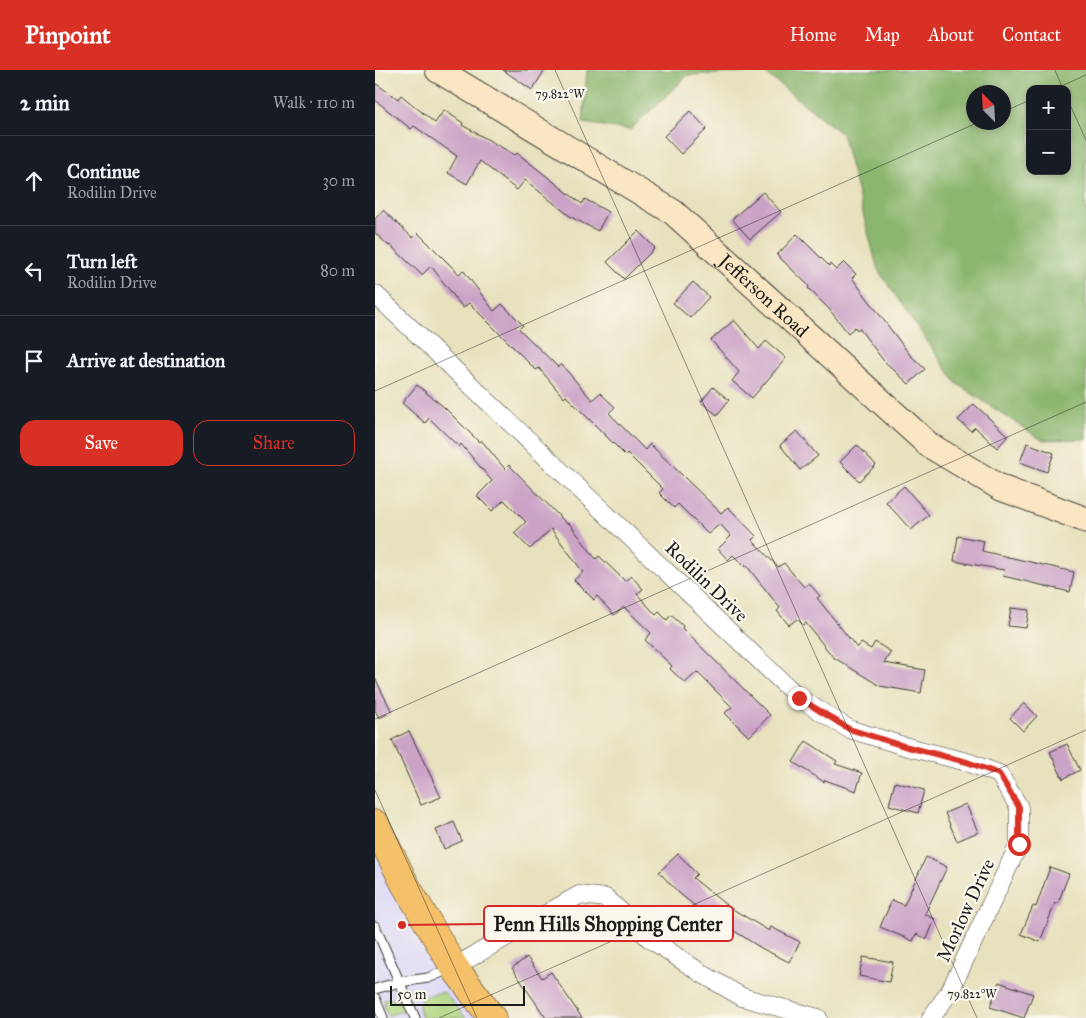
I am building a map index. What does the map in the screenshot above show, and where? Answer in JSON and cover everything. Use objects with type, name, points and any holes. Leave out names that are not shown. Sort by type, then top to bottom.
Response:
[{"type":"main road","points":[[375,824],[405,884],[454,967],[491,1018]]},
{"type":"street","name":"Jefferson Road","points":[[438,70],[673,212],[929,444],[1001,488],[1086,520]]},
{"type":"street","name":"Rodilin Drive","points":[[375,294],[799,698],[849,729],[904,746],[967,762],[999,774],[1019,807],[1019,844]]},
{"type":"street","name":"Morlow Drive","points":[[931,1018],[949,991],[1019,844]]},
{"type":"street","points":[[454,967],[579,896],[606,898],[649,938],[701,973],[742,997],[818,1018]]},
{"type":"lane","points":[[375,926],[415,1018]]},
{"type":"lane","points":[[375,989],[400,982],[428,978],[454,967]]},
{"type":"lane","points":[[375,998],[383,1018]]},
{"type":"shaded area","points":[[375,824],[492,1018],[375,1018]]},
{"type":"green space","points":[[587,70],[1086,70],[1086,439],[1042,440],[956,383],[878,270],[842,134],[764,72],[688,75],[630,130],[583,123]]},
{"type":"green space","points":[[444,992],[466,1018],[422,1018],[420,1001],[432,994]]},
{"type":"green space","points":[[386,998],[402,1001],[406,1006],[404,1010],[388,1016],[384,1007],[384,1000]]},
{"type":"building","points":[[503,70],[545,70],[532,90]]},
{"type":"building","points":[[375,83],[398,99],[401,95],[435,123],[444,110],[463,123],[462,125],[515,155],[517,153],[582,204],[585,199],[608,212],[598,231],[571,217],[525,180],[517,190],[480,161],[467,184],[448,173],[457,156],[414,126],[411,129],[375,100]]},
{"type":"building","points":[[690,111],[707,129],[681,154],[664,136]]},
{"type":"building","points":[[763,192],[781,212],[750,239],[732,219]]},
{"type":"building","points":[[383,210],[413,238],[418,233],[459,274],[463,270],[494,311],[502,304],[523,325],[519,329],[558,367],[561,364],[592,400],[600,393],[615,407],[609,413],[645,450],[650,444],[721,513],[728,507],[756,536],[752,540],[778,567],[784,563],[804,587],[809,583],[820,596],[817,598],[857,648],[861,643],[871,649],[875,642],[891,652],[884,663],[925,670],[921,693],[880,686],[833,657],[806,623],[803,625],[797,619],[789,625],[777,611],[780,608],[746,565],[745,567],[733,555],[728,560],[718,549],[731,536],[720,524],[708,534],[678,504],[674,508],[659,493],[663,489],[627,453],[625,455],[566,396],[564,398],[539,368],[536,370],[469,303],[463,308],[431,266],[422,275],[375,233],[375,219]]},
{"type":"building","points":[[638,231],[655,248],[624,279],[607,262]]},
{"type":"building","points":[[797,234],[829,266],[830,264],[836,270],[844,262],[856,274],[852,278],[910,355],[925,369],[909,384],[883,360],[859,328],[857,330],[855,327],[848,333],[829,309],[808,288],[809,286],[777,255]]},
{"type":"building","points":[[693,282],[709,297],[690,318],[673,303]]},
{"type":"building","points":[[734,320],[759,349],[766,341],[786,358],[752,398],[732,381],[739,372],[711,340]]},
{"type":"building","points":[[417,385],[445,408],[479,442],[481,440],[505,469],[509,465],[567,524],[569,523],[596,559],[599,556],[625,581],[631,576],[643,589],[637,594],[656,615],[659,612],[667,620],[671,615],[770,715],[749,737],[725,713],[732,707],[697,672],[685,683],[670,669],[672,666],[645,640],[651,633],[624,607],[614,615],[597,596],[594,600],[574,580],[583,572],[551,529],[530,549],[514,533],[526,522],[504,500],[492,511],[477,496],[492,481],[461,444],[459,447],[429,418],[425,423],[402,403]]},
{"type":"building","points":[[713,387],[729,400],[717,415],[701,402]]},
{"type":"building","points":[[974,404],[1008,436],[997,448],[975,427],[971,431],[958,420]]},
{"type":"building","points":[[797,431],[818,456],[800,470],[780,445]]},
{"type":"building","points":[[1027,443],[1054,453],[1047,472],[1020,462]]},
{"type":"building","points":[[857,445],[876,465],[859,481],[840,462]]},
{"type":"building","points":[[904,486],[929,515],[911,530],[886,502]]},
{"type":"building","points":[[958,536],[984,541],[982,551],[1074,572],[1070,592],[1003,576],[1004,570],[954,561]]},
{"type":"building","points":[[1011,608],[1029,610],[1026,628],[1008,626]]},
{"type":"building","points":[[375,678],[392,712],[379,718],[375,710]]},
{"type":"building","points":[[1024,703],[1037,716],[1023,731],[1010,718]]},
{"type":"building","points":[[409,731],[441,797],[421,805],[392,740]]},
{"type":"building","points":[[806,741],[837,761],[835,764],[862,773],[856,791],[825,780],[824,782],[793,762]]},
{"type":"building","points":[[1067,744],[1080,770],[1063,779],[1050,752]]},
{"type":"building","points":[[895,782],[924,790],[918,813],[889,805]]},
{"type":"building","points":[[966,804],[978,832],[957,841],[945,813]]},
{"type":"building","points":[[454,822],[462,841],[444,849],[436,830]]},
{"type":"building","points":[[678,854],[697,874],[693,878],[726,905],[769,931],[771,927],[800,942],[789,962],[761,948],[714,918],[709,924],[696,914],[700,910],[679,893],[659,872]]},
{"type":"building","points":[[926,857],[947,867],[925,914],[935,919],[927,939],[916,934],[913,941],[880,927],[892,900],[904,905]]},
{"type":"building","points":[[1050,867],[1069,874],[1058,903],[1055,903],[1040,942],[1021,934],[1033,906],[1036,907]]},
{"type":"building","points":[[527,957],[542,978],[551,972],[582,1018],[546,1018],[512,968]]},
{"type":"building","points":[[863,957],[893,962],[889,982],[859,976]]},
{"type":"building","points":[[999,982],[1033,994],[1024,1018],[990,1007]]},
{"type":"place","name":"Penn Hills Shopping Center","points":[[402,925]]},
{"type":"route","points":[[799,698],[849,729],[904,746],[967,762],[999,774],[1019,807],[1019,844]]}]
